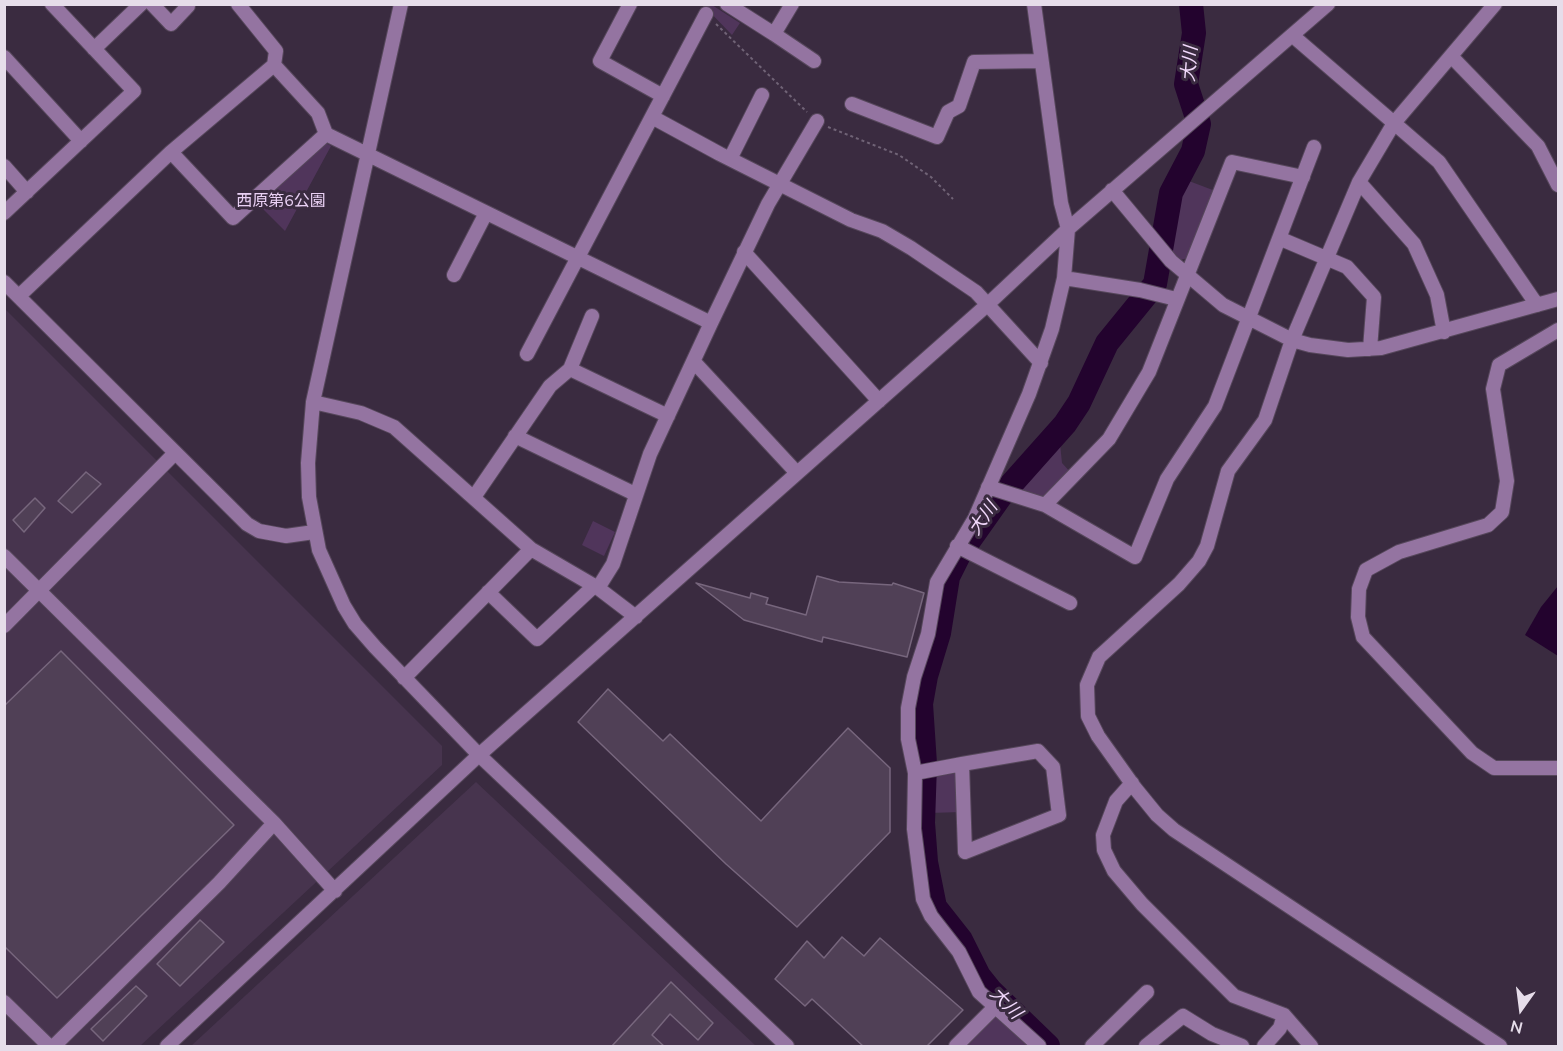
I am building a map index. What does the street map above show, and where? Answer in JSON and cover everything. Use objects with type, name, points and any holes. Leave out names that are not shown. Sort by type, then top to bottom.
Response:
[{"type":"street","points":[[4,213],[134,91],[52,4]]},
{"type":"street","points":[[94,49],[141,4]]},
{"type":"street","points":[[152,4],[171,24],[188,6]]},
{"type":"street","points":[[401,4],[313,402],[308,463],[314,532],[328,575],[355,624],[404,678],[479,755],[787,1047]]},
{"type":"street","points":[[630,4],[600,61],[663,96]]},
{"type":"street","points":[[727,4],[814,61]]},
{"type":"street","points":[[774,34],[792,4]]},
{"type":"street","points":[[1034,4],[1060,203],[1068,229],[1065,278],[1041,363],[992,488],[937,582],[928,634],[914,677],[908,708],[908,739],[916,773],[914,829],[923,899],[931,916],[959,952],[980,992],[994,1008],[1039,1047]]},
{"type":"street","points":[[167,1047],[479,755],[987,305],[1112,190],[1328,4]]},
{"type":"street","points":[[1495,4],[1394,123],[1359,182],[1292,340],[1265,420],[1228,471],[1207,546],[1199,561],[1179,584],[1099,657],[1092,670],[1085,700],[1088,716],[1098,736],[1157,815],[1174,830],[1500,1047]]},
{"type":"street","points":[[19,296],[171,152],[274,65],[276,51],[243,7]]},
{"type":"street","points":[[527,354],[706,14]]},
{"type":"street","points":[[1293,36],[1439,162],[1537,305]]},
{"type":"street","points":[[1451,56],[1538,146],[1558,185]]},
{"type":"street","points":[[4,57],[81,141]]},
{"type":"street","points":[[852,104],[937,137],[948,112],[958,106],[974,62],[1041,61]]},
{"type":"street","points":[[274,65],[318,113],[326,134],[711,323]]},
{"type":"street","points":[[730,159],[762,95]]},
{"type":"street","points":[[652,117],[730,159],[851,220],[882,231],[911,248],[976,292],[1041,363]]},
{"type":"street","points":[[489,592],[537,639],[596,587],[613,564],[635,494],[711,323],[780,183],[817,121]]},
{"type":"street","points":[[171,152],[233,218],[326,134]]},
{"type":"street","points":[[992,488],[1045,505],[1135,557],[1167,479],[1215,406],[1247,319],[1281,239],[1314,147]]},
{"type":"street","points":[[1045,505],[1109,439],[1149,372],[1171,298],[1187,276],[1232,162],[1303,177]]},
{"type":"street","points":[[4,166],[27,192]]},
{"type":"street","points":[[1359,182],[1414,244],[1437,295],[1444,332]]},
{"type":"street","points":[[1112,190],[1187,276],[1223,305],[1292,340],[1348,350],[1370,349],[1444,332],[1558,299]]},
{"type":"street","points":[[454,275],[486,213]]},
{"type":"street","points":[[1281,239],[1347,267],[1374,297],[1370,349]]},
{"type":"street","points":[[744,252],[879,401]]},
{"type":"street","points":[[1065,278],[1140,290],[1171,298]]},
{"type":"street","points":[[4,282],[239,516],[259,531],[286,536],[314,532]]},
{"type":"street","points":[[474,497],[550,386],[570,369],[592,316]]},
{"type":"street","points":[[1558,330],[1499,365],[1493,388],[1507,481],[1502,512],[1488,525],[1399,552],[1366,570],[1359,589],[1358,617],[1363,638],[1472,753],[1494,768],[1558,768]]},
{"type":"street","points":[[695,363],[797,473]]},
{"type":"street","points":[[570,369],[669,416]]},
{"type":"street","points":[[313,402],[361,412],[394,427],[531,549],[596,587],[636,617]]},
{"type":"street","points":[[515,436],[635,494]]},
{"type":"street","points":[[4,626],[175,453]]},
{"type":"street","points":[[957,546],[1070,603]]},
{"type":"street","points":[[404,678],[531,549]]},
{"type":"street","points":[[4,556],[274,823],[335,891]]},
{"type":"street","points":[[916,773],[962,764],[1038,751],[1053,767],[1059,815],[965,852],[962,764]]},
{"type":"street","points":[[1132,783],[1116,801],[1104,835],[1104,850],[1114,871],[1142,904],[1234,996],[1284,1015],[1311,1047]]},
{"type":"street","points":[[54,1047],[219,883],[274,823]]},
{"type":"street","points":[[1092,1047],[1147,992]]},
{"type":"street","points":[[4,1002],[49,1047]]},
{"type":"street","points":[[956,1047],[994,1008]]},
{"type":"street","points":[[1264,1047],[1280,1028],[1284,1015]]},
{"type":"street","points":[[1146,1047],[1183,1016],[1212,1034],[1242,1047]]},
{"type":"shaded area","points":[[4,308],[442,746],[442,765],[140,1046],[5,1046]]},
{"type":"shaded area","points":[[1558,586],[1558,656],[1525,635],[1541,607]]},
{"type":"shaded area","points":[[476,782],[756,1046],[191,1046]]},
{"type":"green space","points":[[703,5],[712,5],[740,23],[732,35]]},
{"type":"green space","name":"西原第6公園","points":[[323,141],[331,146],[285,231],[256,202]]},
{"type":"green space","points":[[1181,178],[1218,192],[1192,257],[1180,260],[1165,245],[1173,193]]},
{"type":"green space","points":[[1059,434],[1062,463],[1072,474],[1045,503],[1009,490]]},
{"type":"green space","points":[[593,521],[615,532],[604,556],[582,545]]},
{"type":"green space","points":[[952,768],[961,775],[962,812],[929,813],[927,772]]},
{"type":"green space","points":[[995,1016],[1029,1046],[965,1046]]},
{"type":"building","points":[[86,472],[101,484],[72,513],[58,501]]},
{"type":"building","points":[[35,498],[45,508],[24,532],[13,520]]},
{"type":"building","points":[[817,576],[839,582],[892,585],[893,583],[924,593],[907,657],[823,637],[822,642],[744,620],[696,583],[750,598],[751,593],[768,598],[766,604],[806,615]]},
{"type":"building","points":[[61,651],[234,825],[57,998],[4,946],[4,706]]},
{"type":"building","points":[[608,689],[663,741],[670,734],[761,821],[848,728],[890,768],[890,832],[797,927],[726,864],[578,722]]},
{"type":"building","points":[[200,920],[224,942],[180,986],[157,964]]},
{"type":"building","points":[[842,937],[864,956],[880,938],[963,1010],[926,1047],[864,1047],[812,999],[805,1006],[775,979],[807,941],[824,958]]},
{"type":"building","points":[[671,982],[713,1023],[698,1040],[670,1014],[652,1035],[665,1047],[611,1047]]},
{"type":"building","points":[[136,986],[147,996],[103,1041],[91,1029]]},
{"type":"waterway","name":"大川","points":[[1048,1046],[991,991],[979,976],[961,940],[935,907],[926,862],[923,823],[925,764],[921,704],[926,676],[939,633],[948,577],[959,555],[1000,497],[1065,424],[1079,403],[1107,343],[1155,284],[1171,193],[1193,151],[1199,124],[1186,84],[1194,33],[1191,4]]}]
